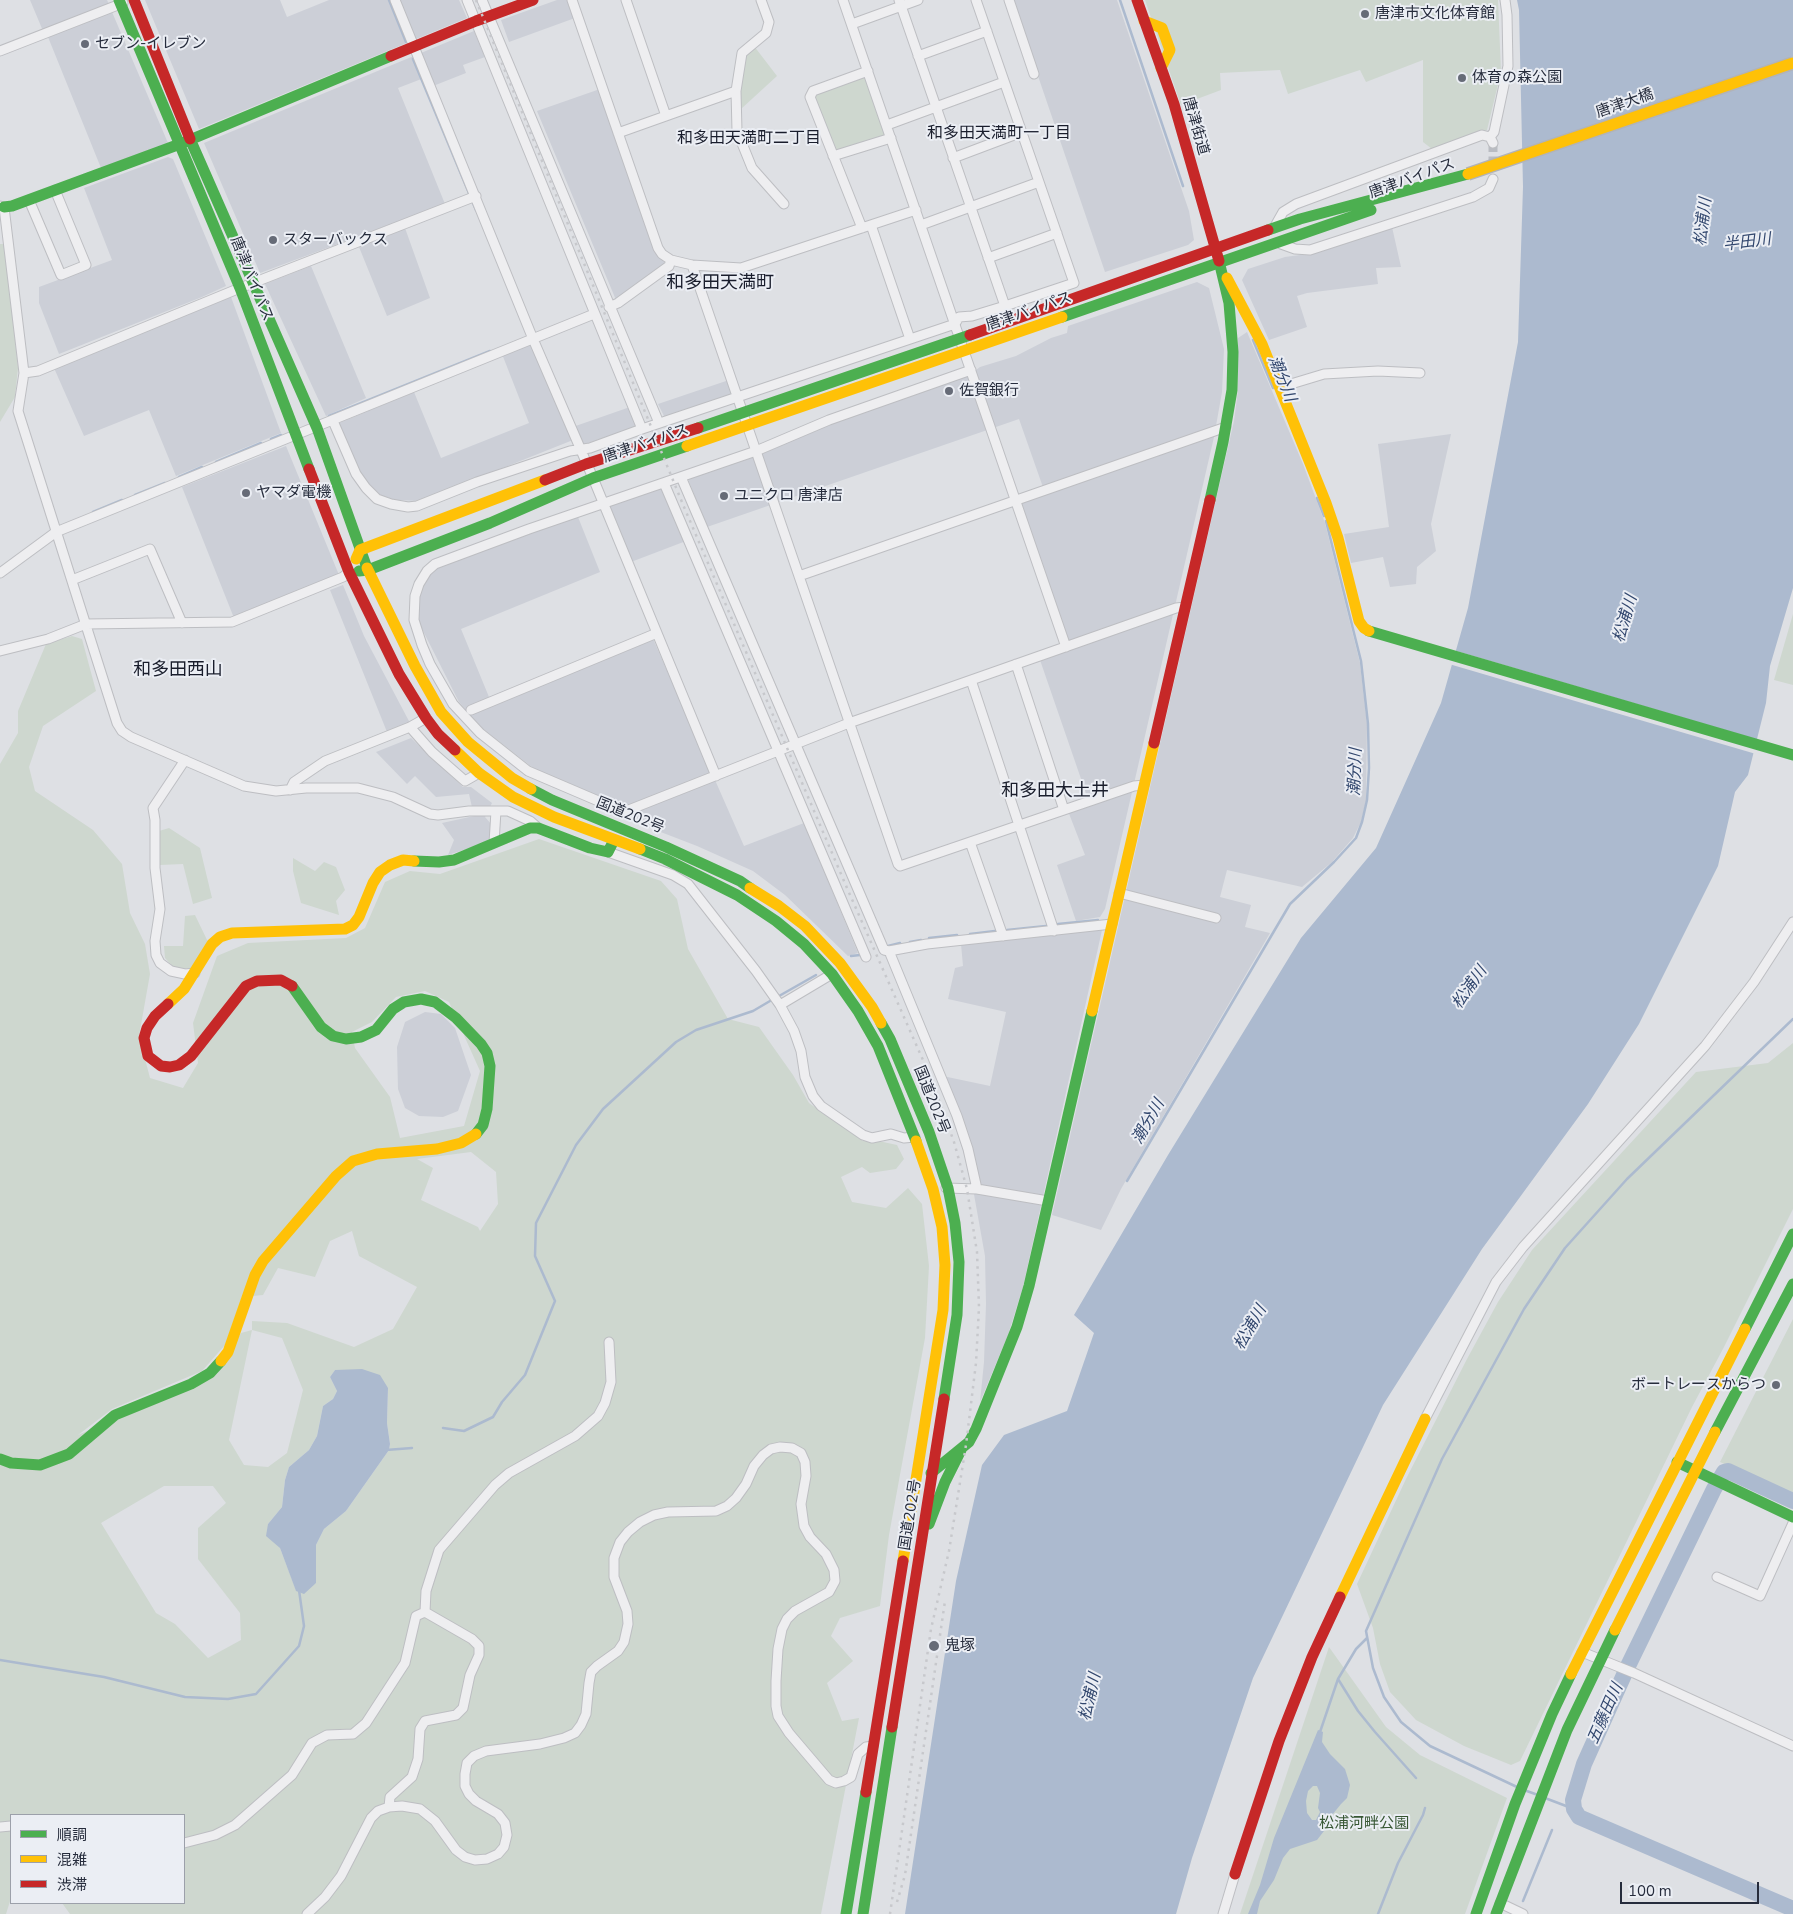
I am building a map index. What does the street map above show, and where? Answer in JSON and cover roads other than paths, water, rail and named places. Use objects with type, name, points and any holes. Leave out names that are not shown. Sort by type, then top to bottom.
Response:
[{"type":"main road","points":[[2,207],[29,200],[185,141],[414,46],[533,0]]},
{"type":"main road","name":"唐津街道","points":[[1137,0],[1174,104],[1219,262]]},
{"type":"main road","name":"唐津バイパス","points":[[126,1],[185,141],[295,436],[349,572],[368,570],[490,523],[593,478],[960,338],[1300,219],[1468,174]]},
{"type":"main road","name":"唐津大橋","points":[[1468,174],[1793,63]]},
{"type":"main road","name":"唐津バイパス","points":[[185,141],[289,360],[317,428],[360,550],[586,464],[745,419],[965,350],[1278,243],[1468,174]]},
{"type":"main road","points":[[1219,262],[1262,344],[1281,387],[1338,538],[1359,621],[1364,628],[1371,632],[1793,756]]},
{"type":"main road","points":[[912,1502],[934,1469],[969,1442],[976,1430],[1017,1327],[1029,1286],[1226,427],[1232,390],[1233,352],[1229,303],[1219,262]]},
{"type":"main road","points":[[349,572],[360,550]]},
{"type":"main road","name":"国道202号","points":[[360,550],[415,666],[441,712],[468,742],[512,778],[552,800],[666,847],[740,881],[779,906],[805,926],[840,963],[872,1007],[890,1040],[928,1132],[948,1188],[955,1223],[959,1262],[957,1315],[863,1914]]},
{"type":"main road","name":"国道202号","points":[[349,572],[399,674],[426,718],[438,734],[478,773],[514,797],[554,817],[665,859],[698,875],[736,895],[776,921],[804,944],[832,974],[858,1011],[878,1046],[915,1137],[933,1189],[942,1227],[945,1265],[943,1310],[846,1914]]},
{"type":"main road","points":[[0,1458],[11,1464],[40,1465],[69,1454],[115,1415],[191,1384],[210,1373],[228,1352],[255,1276],[263,1261],[336,1176],[353,1161],[377,1154],[437,1149],[461,1143],[474,1136],[483,1125],[487,1109],[490,1066],[487,1053],[456,1018],[435,1002],[421,998],[404,1002],[393,1009],[376,1030],[362,1037],[346,1039],[334,1036],[321,1027],[293,987],[281,980],[257,981],[246,986],[191,1056],[179,1065],[161,1066],[148,1056],[144,1038],[147,1028],[155,1016],[184,989],[212,944],[220,937],[232,932],[345,928],[353,925],[359,917],[372,882],[380,872],[390,865],[404,860],[439,862],[454,860],[530,828],[538,828],[590,848],[608,852],[614,840]]},
{"type":"main road","points":[[1476,1914],[1516,1804],[1552,1714],[1676,1462],[1793,1234]]},
{"type":"main road","points":[[1498,1909],[1547,1778],[1600,1659],[1695,1471],[1793,1284]]},
{"type":"main road","points":[[1235,1874],[1279,1742],[1312,1657],[1425,1419]]},
{"type":"main road","points":[[922,1544],[945,1482],[962,1448]]},
{"type":"main road","points":[[1676,1462],[1793,1517]]},
{"type":"street","points":[[395,0],[472,198],[593,478],[716,776]]},
{"type":"street","points":[[466,0],[642,429]]},
{"type":"street","points":[[482,0],[659,423]]},
{"type":"street","points":[[572,0],[658,248],[662,254],[671,260],[692,265],[741,268],[916,210]]},
{"type":"street","points":[[626,0],[666,116]]},
{"type":"street","points":[[761,0],[769,22],[766,33],[742,53],[736,91],[737,131],[752,168],[784,204]]},
{"type":"street","points":[[843,0],[1066,647]]},
{"type":"street","points":[[852,24],[900,3],[918,0]]},
{"type":"street","points":[[333,421],[356,474],[366,488],[377,498],[391,504],[408,507],[417,506],[477,482],[580,449],[590,448],[736,397],[910,340],[955,324],[959,317],[972,316],[1074,283],[976,0]]},
{"type":"street","points":[[1009,0],[1034,74]]},
{"type":"street","points":[[1274,228],[1283,212],[1296,204],[1482,135],[1491,140],[1508,66],[1508,24],[1505,0]]},
{"type":"street","points":[[0,51],[126,1]]},
{"type":"street","points":[[900,3],[1005,306]]},
{"type":"street","points":[[918,56],[987,31]]},
{"type":"street","points":[[868,71],[813,91],[810,97],[866,227],[910,340]]},
{"type":"street","points":[[887,125],[1004,82]]},
{"type":"street","points":[[618,133],[736,91]]},
{"type":"street","points":[[953,158],[1022,132]]},
{"type":"street","points":[[834,156],[891,138]]},
{"type":"street","points":[[1278,243],[1295,249],[1310,250],[1473,197],[1489,188],[1493,178]]},
{"type":"street","points":[[921,225],[1039,182]]},
{"type":"street","points":[[29,200],[61,275],[86,265],[55,190]]},
{"type":"street","points":[[24,374],[38,371],[240,288],[472,198]]},
{"type":"street","points":[[2,207],[4,238],[24,374],[18,411],[117,723],[122,730],[131,737],[244,786],[268,790],[358,788],[393,797],[430,814],[508,811],[530,821],[538,828]]},
{"type":"street","points":[[988,258],[1056,233]]},
{"type":"street","points":[[609,307],[618,303],[669,266],[671,260]]},
{"type":"street","points":[[692,265],[898,864],[900,866],[1134,786],[1144,785]]},
{"type":"street","points":[[0,573],[56,532],[317,428],[594,314]]},
{"type":"street","points":[[621,813],[617,809],[528,771],[480,733],[453,704],[427,658],[414,620],[415,596],[427,570],[435,564],[529,529],[756,451],[829,420],[970,370]]},
{"type":"street","points":[[1281,387],[1324,374],[1378,371],[1420,373]]},
{"type":"street","points":[[799,576],[1226,427]]},
{"type":"street","points":[[681,477],[884,950],[890,951],[927,944],[1112,924]]},
{"type":"street","points":[[664,483],[866,958]]},
{"type":"street","points":[[72,580],[150,549],[182,623]]},
{"type":"street","points":[[0,651],[48,639],[86,624],[232,622],[343,577],[349,572]]},
{"type":"street","points":[[614,840],[614,826],[621,813],[849,723],[1176,608],[1185,607]]},
{"type":"street","points":[[395,626],[414,620]]},
{"type":"street","points":[[471,710],[657,633]]},
{"type":"street","points":[[1016,664],[1064,810]]},
{"type":"street","points":[[971,680],[1054,930]]},
{"type":"street","points":[[441,712],[453,704]]},
{"type":"street","points":[[290,790],[294,782],[325,761],[410,727],[426,718]]},
{"type":"street","points":[[410,727],[423,742],[465,781],[478,773]]},
{"type":"street","points":[[423,742],[438,734]]},
{"type":"street","points":[[185,760],[154,808],[156,820],[155,868],[160,909],[155,948],[160,963],[171,971],[185,974],[195,972]]},
{"type":"street","points":[[587,814],[594,800]]},
{"type":"street","points":[[494,843],[496,811]]},
{"type":"street","points":[[970,842],[1003,936]]},
{"type":"street","points":[[608,852],[674,875],[688,884],[780,1005],[794,1031],[801,1050],[805,1076],[813,1096],[821,1106],[863,1135],[872,1138],[891,1134],[904,1138],[915,1137]]},
{"type":"street","points":[[688,884],[698,875]]},
{"type":"street","points":[[1119,893],[1216,918]]},
{"type":"street","points":[[1425,1419],[1496,1282],[1523,1247],[1705,1046],[1754,982],[1793,922]]},
{"type":"street","points":[[890,951],[957,1116],[968,1149],[977,1189]]},
{"type":"street","points":[[780,1005],[832,974]]},
{"type":"street","points":[[933,1189],[977,1189],[1048,1200]]},
{"type":"street","points":[[425,1612],[426,1591],[439,1550],[495,1485],[509,1473],[575,1436],[598,1416],[606,1403],[611,1382],[609,1342]]},
{"type":"street","points":[[307,1914],[325,1897],[341,1876],[371,1818],[378,1811],[389,1807],[402,1806],[420,1809],[435,1821],[456,1850],[465,1856],[475,1860],[487,1859],[498,1854],[504,1847],[507,1835],[505,1823],[498,1814],[476,1801],[469,1794],[465,1786],[465,1774],[468,1763],[474,1756],[486,1751],[540,1744],[564,1738],[574,1733],[582,1725],[586,1714],[588,1683],[592,1672],[597,1666],[618,1651],[624,1642],[628,1624],[627,1611],[614,1577],[614,1558],[620,1542],[640,1522],[654,1515],[668,1512],[716,1511],[726,1506],[741,1491],[754,1466],[771,1449],[780,1447],[792,1448],[802,1453],[806,1476],[801,1504],[804,1526],[810,1537],[826,1554],[834,1570],[835,1582],[829,1592],[795,1611],[782,1629],[778,1649],[776,1681],[778,1716],[789,1733],[823,1774],[829,1780],[836,1783],[851,1777],[858,1754],[866,1747],[873,1746]]},
{"type":"street","points":[[1717,1577],[1760,1596],[1793,1523]]},
{"type":"street","points":[[389,1807],[390,1797],[412,1777],[418,1759],[420,1729],[425,1721],[456,1715],[463,1708],[470,1675],[479,1655],[479,1646],[472,1639],[425,1612]]},
{"type":"street","points":[[185,1843],[215,1835],[235,1824],[292,1775],[312,1743],[327,1735],[353,1734],[366,1723],[405,1663],[416,1616],[425,1612]]},
{"type":"street","points":[[1582,1652],[1634,1673],[1793,1746]]},
{"type":"street","points":[[1223,1914],[1235,1874]]},
{"type":"street","points":[[1498,1909],[1523,1914]]},
{"type":"water","points":[[1517,0],[1793,0],[1793,588],[1770,666],[1766,703],[1748,775],[1735,792],[1718,866],[1639,1024],[1588,1104],[1482,1249],[1383,1405],[1253,1678],[1192,1858],[1176,1914],[905,1914],[956,1581],[982,1465],[1004,1435],[1067,1411],[1094,1333],[1074,1315],[1168,1155],[1301,938],[1376,848],[1441,703],[1468,608],[1518,342],[1523,187],[1519,10]]},
{"type":"water","points":[[362,1369],[380,1375],[388,1388],[387,1423],[389,1450],[346,1511],[324,1529],[316,1545],[316,1583],[304,1594],[296,1591],[280,1548],[266,1536],[268,1524],[282,1507],[285,1480],[289,1467],[309,1450],[317,1436],[323,1406],[333,1399],[337,1391],[330,1377],[335,1370]]},
{"type":"water","points":[[1318,1730],[1323,1732],[1322,1742],[1330,1754],[1345,1769],[1350,1785],[1347,1798],[1328,1820],[1324,1831],[1317,1840],[1290,1849],[1283,1858],[1274,1880],[1260,1901],[1257,1914],[1248,1914],[1260,1885],[1274,1838]],"holes":[[[1313,1786],[1317,1786],[1320,1793],[1318,1808],[1320,1812],[1316,1820],[1312,1820],[1307,1813],[1306,1801],[1308,1791]]]},
{"type":"waterway","points":[[389,0],[406,42]]},
{"type":"waterway","name":"潮分川","points":[[1120,0],[1183,186]]},
{"type":"waterway","points":[[413,59],[476,210]]},
{"type":"waterway","name":"潮分川","points":[[1253,340],[1273,388]]},
{"type":"waterway","points":[[329,416],[490,351]]},
{"type":"waterway","points":[[271,439],[281,435]]},
{"type":"waterway","points":[[216,462],[261,443]]},
{"type":"waterway","points":[[179,477],[202,467]]},
{"type":"waterway","points":[[135,495],[165,483]]},
{"type":"waterway","name":"潮分川","points":[[1317,498],[1324,516]]},
{"type":"waterway","points":[[93,512],[122,500]]},
{"type":"waterway","name":"潮分川","points":[[1127,1181],[1290,904],[1356,838],[1362,822],[1367,800],[1369,768],[1368,724],[1361,661],[1326,521]]},
{"type":"waterway","points":[[1058,924],[1098,920]]},
{"type":"waterway","points":[[1007,930],[1046,926]]},
{"type":"waterway","points":[[970,934],[995,931]]},
{"type":"waterway","points":[[929,938],[957,935]]},
{"type":"waterway","points":[[910,942],[921,940]]},
{"type":"waterway","points":[[888,946],[900,943]]},
{"type":"waterway","points":[[851,956],[860,955]]},
{"type":"waterway","points":[[779,996],[816,975]]},
{"type":"waterway","points":[[443,1428],[464,1431],[493,1417],[502,1402],[525,1375],[555,1301],[535,1256],[536,1223],[576,1145],[603,1109],[676,1042],[696,1030],[753,1011],[770,1001]]},
{"type":"waterway","points":[[1517,1787],[1430,1746],[1401,1722],[1384,1697],[1373,1668],[1366,1631],[1442,1459],[1524,1309],[1565,1248],[1627,1179],[1793,1019]]},
{"type":"waterway","points":[[386,1450],[412,1448]]},
{"type":"waterway","name":"五藤田川","points":[[1793,1501],[1728,1471],[1724,1472],[1628,1666],[1584,1764],[1573,1800],[1574,1809],[1579,1817],[1793,1909]]},
{"type":"waterway","points":[[0,1660],[104,1677],[185,1697],[228,1699],[256,1694],[299,1646],[304,1626],[299,1590]]},
{"type":"waterway","points":[[1320,1732],[1338,1679],[1356,1649],[1367,1638]]},
{"type":"waterway","points":[[1338,1679],[1358,1711],[1416,1778]]},
{"type":"waterway","points":[[1524,1790],[1538,1795]]},
{"type":"waterway","points":[[1545,1798],[1574,1809]]},
{"type":"waterway","points":[[1378,1914],[1398,1863],[1425,1808]]},
{"type":"waterway","points":[[1523,1901],[1552,1830]]},
{"type":"tunnel","points":[[1493,143],[1493,168]]},
{"type":"railway","points":[[476,0],[684,507],[847,888],[930,1076],[954,1142],[967,1189],[977,1252],[979,1307],[976,1363],[966,1445],[949,1551],[931,1629],[890,1914]]},
{"type":"railway","points":[[897,1902],[905,1875],[945,1601]]},
{"type":"place","name":"唐津市文化体育館","points":[[1365,14]]},
{"type":"place","name":"セブン-イレブン","points":[[85,44]]},
{"type":"place","name":"体育の森公園","points":[[1462,78]]},
{"type":"place","name":"スターバックス","points":[[273,240]]},
{"type":"place","name":"佐賀銀行","points":[[949,391]]},
{"type":"place","name":"ヤマダ電機","points":[[246,493]]},
{"type":"place","name":"ユニクロ 唐津店","points":[[724,496]]},
{"type":"place","name":"ボートレースからつ","points":[[1776,1385]]},
{"type":"place","name":"鬼塚","points":[[934,1646]]},
{"type":"district","name":"和多田天満町一丁目","points":[[999,134]]},
{"type":"district","name":"和多田天満町二丁目","points":[[749,139]]},
{"type":"district","name":"和多田天満町","points":[[720,284]]},
{"type":"district","name":"和多田西山","points":[[178,671]]},
{"type":"district","name":"和多田大土井","points":[[1055,792]]},
{"type":"water label","name":"松浦川","points":[[1704,222]]},
{"type":"water label","name":"半田川","points":[[1747,243]]},
{"type":"water label","name":"松浦川","points":[[1626,619]]},
{"type":"water label","name":"松浦川","points":[[1470,988]]},
{"type":"water label","name":"松浦川","points":[[1251,1328]]},
{"type":"water label","name":"松浦川","points":[[1091,1697]]},
{"type":"park label","name":"松浦河畔公園","points":[[1364,1824]]}]
